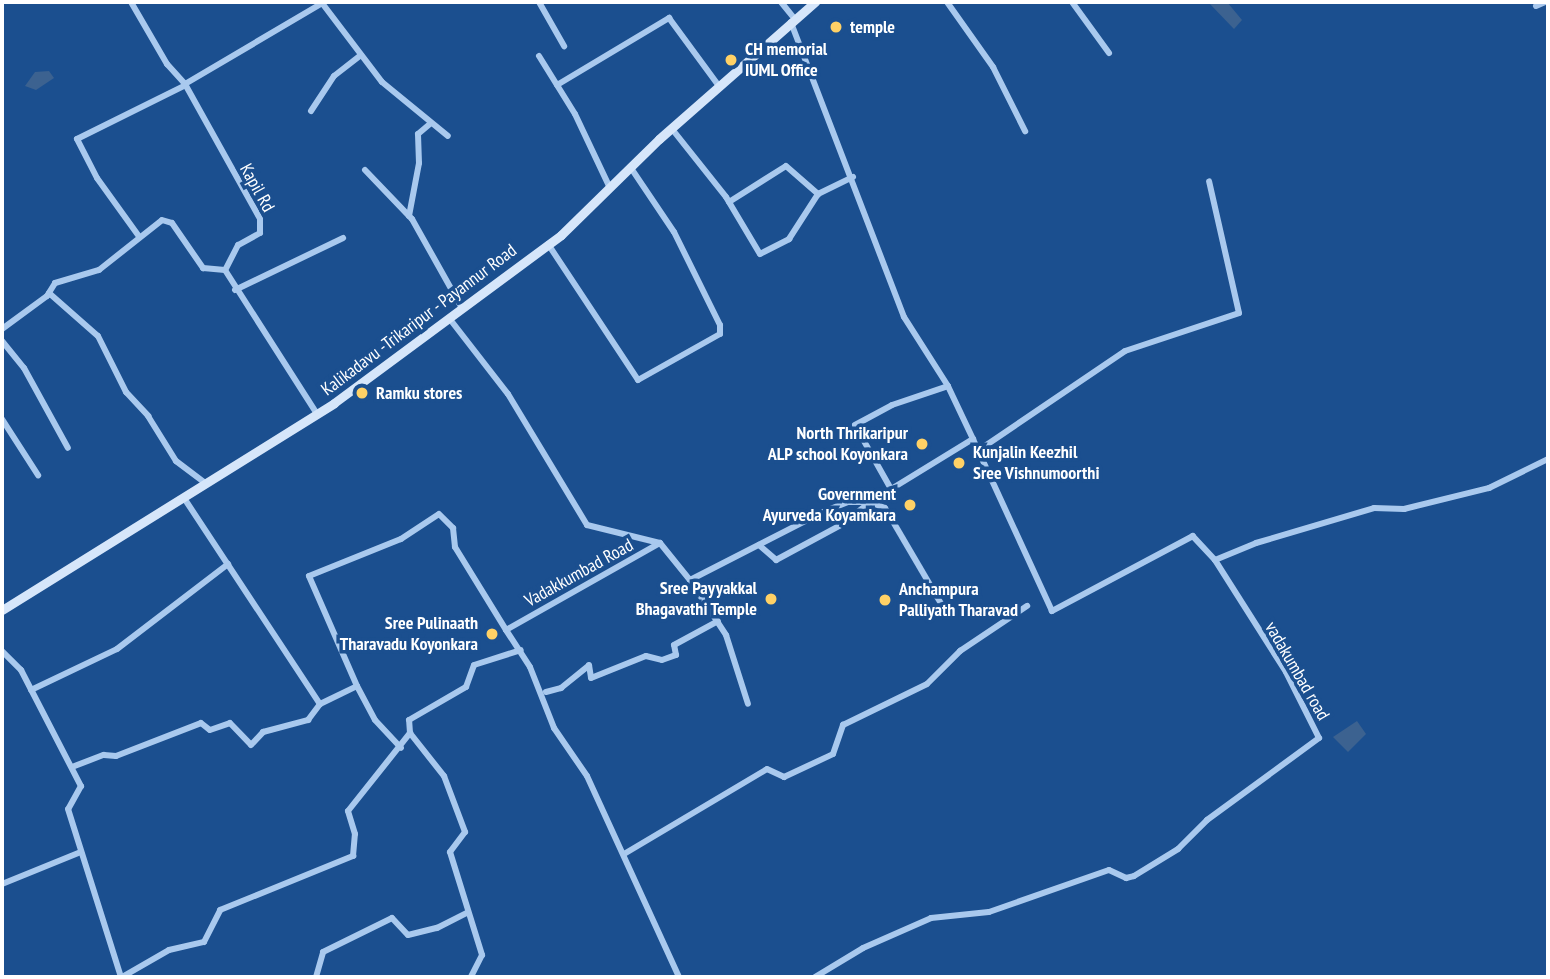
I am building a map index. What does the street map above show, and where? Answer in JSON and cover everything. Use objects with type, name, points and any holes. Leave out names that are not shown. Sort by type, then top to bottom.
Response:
[{"type":"main road","name":"Kalikadavu -Trikaripur - Payannur Road","points":[[2,610],[317,414],[548,244],[719,86],[815,2]]},
{"type":"street","name":"Kapil Rd","points":[[131,2],[167,64],[184,85],[262,226],[260,233],[238,245],[225,270]]},
{"type":"street","points":[[138,235],[97,178],[77,139],[184,85],[323,2],[382,82],[448,136]]},
{"type":"street","points":[[539,2],[564,46]]},
{"type":"street","points":[[759,545],[776,560],[841,525],[870,502],[973,439],[948,386],[904,317],[793,21],[781,2]]},
{"type":"street","points":[[947,2],[993,67],[1025,131]]},
{"type":"street","points":[[1072,2],[1109,53]]},
{"type":"street","points":[[1536,6],[1545,2]]},
{"type":"street","points":[[557,85],[669,18],[719,86]]},
{"type":"street","points":[[311,111],[334,76],[361,55]]},
{"type":"street","points":[[539,55],[610,188]]},
{"type":"street","points":[[409,216],[419,163],[418,134],[431,123]]},
{"type":"street","points":[[672,129],[729,202],[760,254],[789,239],[818,194],[853,177]]},
{"type":"street","points":[[729,202],[786,166],[818,194]]},
{"type":"street","points":[[548,244],[638,380],[720,334],[720,325],[674,232],[631,167]]},
{"type":"street","points":[[365,170],[409,216],[462,308]]},
{"type":"street","points":[[979,450],[1125,351],[1239,313],[1209,181]]},
{"type":"street","points":[[2,329],[67,277],[99,270],[138,235],[167,220],[203,268],[225,270],[235,290],[317,414]]},
{"type":"street","points":[[235,290],[343,238]]},
{"type":"street","points":[[49,293],[98,336],[126,392],[176,461],[206,484]]},
{"type":"street","points":[[449,318],[508,394],[587,525],[660,543]]},
{"type":"street","points":[[2,341],[24,368],[68,448]]},
{"type":"street","points":[[891,489],[855,425],[892,405],[948,386]]},
{"type":"street","points":[[2,419],[38,475]]},
{"type":"street","name":"vadakumbad road","points":[[815,977],[863,948],[931,918],[989,912],[1109,870],[1126,878],[1134,876],[1178,849],[1207,820],[1319,738],[1286,671],[1200,540],[1189,536],[1052,611],[973,439]]},
{"type":"street","points":[[1214,560],[1256,543],[1374,508],[1416,507],[1489,488],[1548,459]]},
{"type":"street","points":[[184,498],[320,704]]},
{"type":"street","points":[[690,580],[848,502],[870,502],[885,508],[943,607]]},
{"type":"street","points":[[401,748],[374,720],[309,576],[401,540],[439,514],[453,528],[455,547],[521,650],[554,728],[587,776],[679,977]]},
{"type":"street","name":"Vadakkumbad Road","points":[[506,630],[660,543],[718,621],[748,704]]},
{"type":"street","points":[[31,690],[117,649],[228,564]]},
{"type":"street","points":[[624,854],[766,769],[784,777],[833,754],[843,726],[927,684],[960,651],[1027,606]]},
{"type":"street","points":[[546,692],[561,688],[589,665],[591,678],[646,656],[662,660],[676,655],[674,645],[718,621]]},
{"type":"street","points":[[471,977],[482,955],[450,852],[465,832],[444,776],[410,733],[409,720],[466,687],[474,665],[521,650]]},
{"type":"street","points":[[2,651],[21,670],[81,786],[68,808],[122,977],[169,950],[204,942],[220,910],[353,856],[355,834],[348,811],[401,748],[410,733]]},
{"type":"street","points":[[72,767],[104,755],[116,756],[201,723],[210,730],[230,723],[251,745],[263,732],[308,720],[320,704],[357,686]]},
{"type":"street","points":[[2,884],[81,852]]},
{"type":"street","points":[[316,977],[323,952],[392,918],[408,935],[437,928],[467,913]]},
{"type":"water","points":[[1208,2],[1227,2],[1242,20],[1234,29]]},
{"type":"water","points":[[49,71],[54,78],[36,90],[25,86],[35,72]]},
{"type":"water","points":[[1357,721],[1366,734],[1348,752],[1333,737]]},
{"type":"place","name":"temple","points":[[836,27]]},
{"type":"place","name":"CH memorial IUML Office","points":[[731,60]]},
{"type":"place","name":"Ramku stores","points":[[362,393]]},
{"type":"place","name":"North Thrikaripur ALP school Koyonkara","points":[[922,444]]},
{"type":"place","name":"Kunjalin Keezhil Sree Vishnumoorthi","points":[[959,463]]},
{"type":"place","name":"Government Ayurveda Koyamkara","points":[[910,505]]},
{"type":"place","name":"Sree Payyakkal Bhagavathi Temple","points":[[771,599]]},
{"type":"place","name":"Anchampura Palliyath Tharavad","points":[[885,600]]},
{"type":"place","name":"Sree Pulinaath Tharavadu Koyonkara","points":[[492,634]]}]
